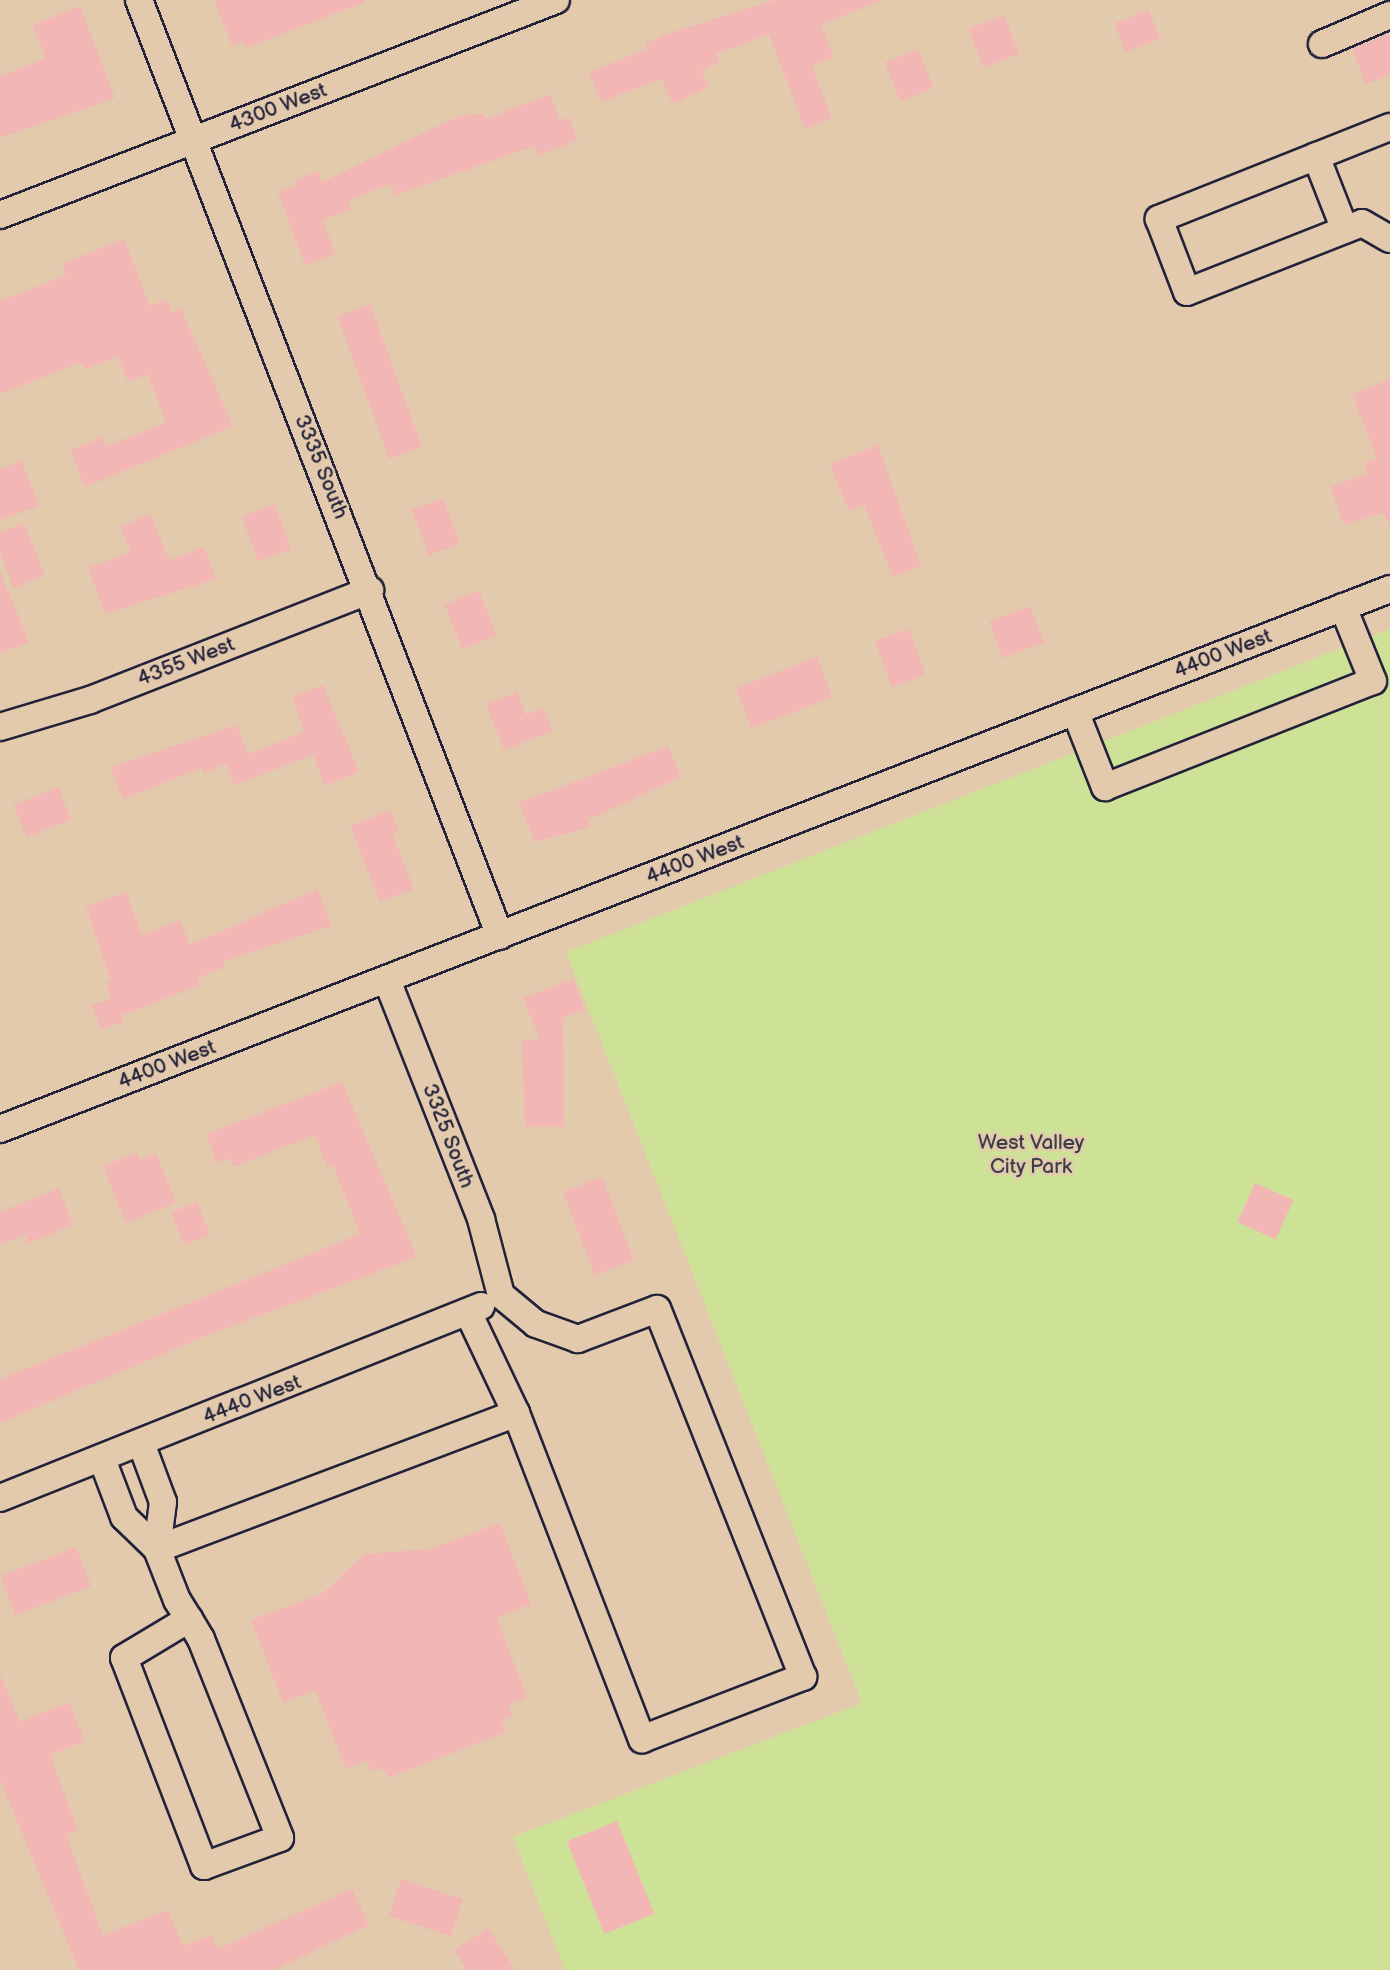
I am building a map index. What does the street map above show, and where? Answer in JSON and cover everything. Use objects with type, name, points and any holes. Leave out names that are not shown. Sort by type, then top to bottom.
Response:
[{"type":"street","name":"3335 South","points":[[139,0],[370,590],[500,936]]},
{"type":"street","name":"4300 West","points":[[0,215],[556,0]]},
{"type":"street","points":[[1322,44],[1390,15]]},
{"type":"street","points":[[1390,127],[1159,219],[1187,292],[1362,223],[1390,239]]},
{"type":"street","points":[[1317,156],[1345,230]]},
{"type":"street","name":"4400 West","points":[[0,1129],[1390,589]]},
{"type":"street","name":"4355 West","points":[[0,727],[90,700],[370,590]]},
{"type":"street","points":[[1075,712],[1105,787],[1373,681],[1343,607]]},
{"type":"street","name":"3325 South","points":[[387,980],[481,1219],[501,1295]]},
{"type":"street","points":[[468,1312],[516,1413],[642,1739],[803,1677],[657,1309],[578,1339],[537,1324],[501,1295]]},
{"type":"street","name":"4440 West","points":[[0,1498],[468,1312],[501,1295]]},
{"type":"street","points":[[157,1549],[516,1413]]},
{"type":"street","points":[[141,1443],[163,1502],[157,1549]]},
{"type":"street","points":[[102,1459],[124,1517],[157,1549],[189,1619],[280,1838],[204,1866],[124,1658],[189,1619]]},
{"type":"green space","name":"West Valley City Park","points":[[1390,629],[1390,1970],[565,1970],[513,1837],[862,1703],[566,952]]},
{"type":"building","points":[[214,0],[365,2],[246,48],[243,42],[232,46]]},
{"type":"building","points":[[775,0],[881,0],[821,25],[834,57],[812,66],[832,118],[805,129],[769,34],[716,54],[720,62],[701,71],[709,87],[673,104],[661,79],[601,102],[589,72],[647,49],[645,44],[666,34]]},
{"type":"building","points":[[80,6],[115,98],[0,138],[0,76],[46,58],[32,25]]},
{"type":"building","points":[[1149,10],[1160,39],[1126,52],[1114,23]]},
{"type":"building","points":[[1004,15],[1019,54],[984,68],[969,29]]},
{"type":"building","points":[[1390,33],[1390,75],[1366,84],[1352,49]]},
{"type":"building","points":[[918,49],[934,88],[900,101],[885,62]]},
{"type":"building","points":[[550,94],[560,121],[569,117],[578,140],[539,155],[535,146],[395,195],[391,184],[348,200],[351,209],[322,220],[336,253],[305,265],[278,193],[296,186],[294,181],[318,171],[322,182],[457,117],[483,113],[486,119]]},
{"type":"building","points":[[124,239],[150,306],[167,299],[172,313],[181,309],[233,426],[85,487],[70,450],[102,437],[106,446],[166,423],[148,374],[128,382],[118,357],[85,369],[82,362],[0,394],[0,301],[66,275],[62,264]]},
{"type":"building","points":[[370,304],[422,447],[389,459],[337,316]]},
{"type":"building","points":[[1390,379],[1390,525],[1383,513],[1344,525],[1330,487],[1368,473],[1364,463],[1377,458],[1352,395]]},
{"type":"building","points":[[878,445],[921,566],[893,577],[864,505],[849,511],[830,464]]},
{"type":"building","points":[[22,461],[39,506],[0,520],[0,469]]},
{"type":"building","points":[[443,498],[460,544],[429,555],[412,509]]},
{"type":"building","points":[[274,504],[291,549],[259,561],[241,517]]},
{"type":"building","points":[[151,514],[169,560],[204,547],[216,579],[105,614],[88,568],[131,552],[120,527]]},
{"type":"building","points":[[24,523],[45,575],[14,588],[0,553],[0,533]]},
{"type":"building","points":[[0,571],[29,642],[0,653]]},
{"type":"building","points":[[479,591],[497,636],[463,649],[445,605]]},
{"type":"building","points":[[1030,606],[1044,642],[1003,658],[989,622]]},
{"type":"building","points":[[909,629],[926,675],[892,687],[875,641]]},
{"type":"building","points":[[817,657],[832,697],[751,728],[736,688]]},
{"type":"building","points":[[323,685],[359,772],[325,786],[313,755],[234,785],[226,764],[203,773],[202,768],[123,799],[110,767],[237,725],[248,754],[304,732],[293,697]]},
{"type":"building","points":[[517,692],[526,715],[544,708],[553,731],[504,750],[486,704]]},
{"type":"building","points":[[668,746],[681,777],[588,820],[591,827],[535,842],[519,803]]},
{"type":"building","points":[[58,787],[71,819],[27,837],[13,805]]},
{"type":"building","points":[[390,810],[399,831],[392,833],[414,889],[380,902],[350,826]]},
{"type":"building","points":[[317,889],[332,926],[223,961],[225,967],[197,978],[200,985],[121,1016],[123,1022],[101,1030],[92,1005],[111,999],[106,982],[111,981],[86,907],[126,892],[142,935],[180,920],[190,945]]},
{"type":"building","points":[[573,979],[585,1010],[563,1018],[564,1127],[525,1127],[522,1040],[540,1040],[523,998]]},
{"type":"building","points":[[342,1082],[417,1257],[208,1335],[0,1423],[0,1379],[360,1234],[333,1165],[327,1167],[315,1135],[233,1167],[229,1158],[217,1163],[206,1134]]},
{"type":"building","points":[[136,1153],[139,1160],[156,1154],[176,1203],[126,1223],[103,1166]]},
{"type":"building","points":[[602,1177],[634,1260],[595,1275],[563,1192]]},
{"type":"building","points":[[1255,1183],[1293,1200],[1276,1239],[1238,1222]]},
{"type":"building","points":[[59,1188],[73,1225],[28,1243],[25,1235],[0,1245],[0,1212]]},
{"type":"building","points":[[197,1202],[210,1234],[184,1245],[171,1212]]},
{"type":"building","points":[[500,1523],[531,1604],[497,1618],[527,1698],[509,1705],[513,1716],[502,1721],[506,1732],[388,1778],[383,1768],[371,1772],[367,1760],[346,1769],[315,1690],[283,1703],[251,1620],[323,1593],[364,1554],[430,1549]]},
{"type":"building","points":[[76,1547],[91,1586],[15,1615],[0,1576]]},
{"type":"building","points":[[0,1674],[20,1722],[69,1702],[85,1741],[50,1755],[78,1830],[66,1835],[103,1935],[168,1910],[183,1946],[211,1935],[217,1949],[352,1889],[369,1925],[274,1970],[79,1970],[0,1780]]},
{"type":"building","points":[[617,1821],[654,1914],[604,1934],[567,1841]]},
{"type":"building","points":[[401,1879],[463,1899],[451,1936],[389,1916]]},
{"type":"building","points":[[488,1928],[515,1970],[467,1970],[454,1950]]}]
